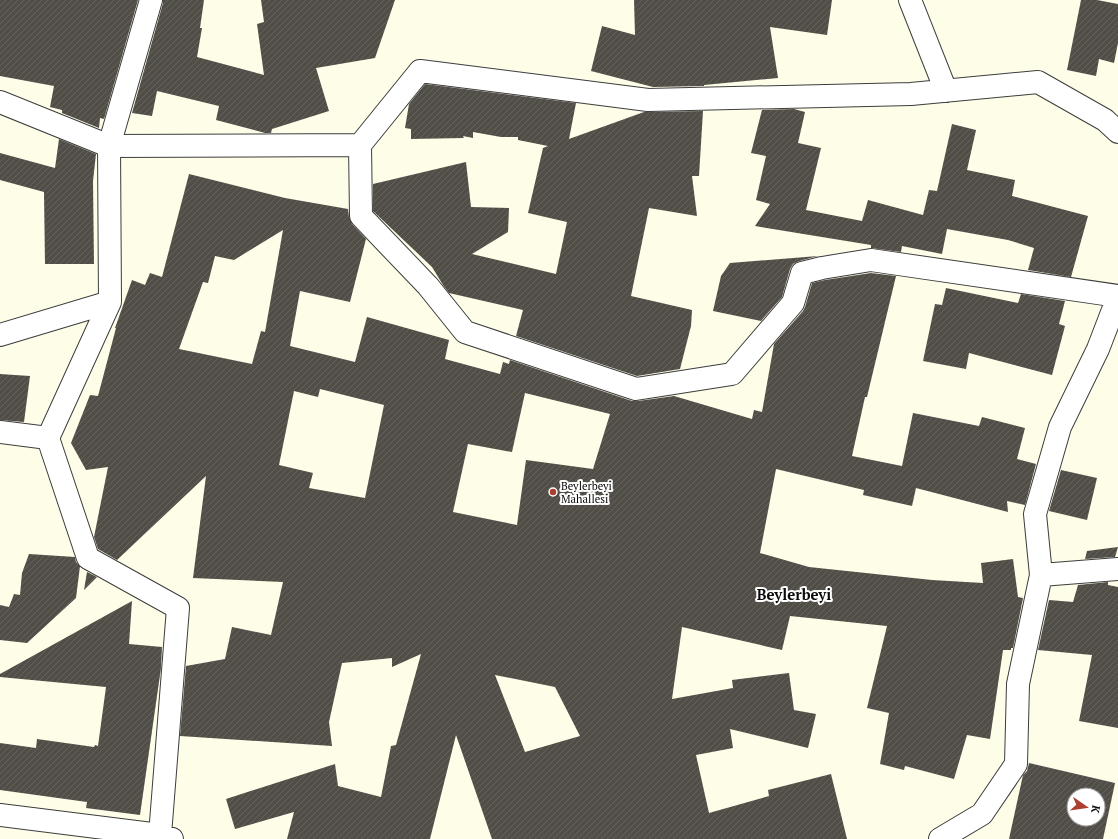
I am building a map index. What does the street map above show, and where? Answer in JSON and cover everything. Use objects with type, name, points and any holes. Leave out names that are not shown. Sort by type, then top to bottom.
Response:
[{"type":"street","points":[[0,815],[166,837],[178,608],[88,558],[48,438],[110,302],[109,146],[151,0]]},
{"type":"street","points":[[910,0],[946,91]]},
{"type":"street","points":[[940,839],[982,814],[1016,764],[1018,684],[1041,575],[1035,514],[1060,427],[1098,349],[1118,296],[871,260],[822,268],[802,273],[793,303],[732,374],[636,389],[465,332],[428,286],[361,216],[360,145],[420,71],[648,100],[911,94],[1038,82],[1105,120],[1118,132]]},
{"type":"street","points":[[0,102],[109,146],[360,145]]},
{"type":"street","points":[[0,335],[110,302]]},
{"type":"street","points":[[0,432],[48,438]]},
{"type":"street","points":[[1041,575],[1118,569]]},
{"type":"building","points":[[0,0],[138,0],[104,119],[100,118],[99,128],[62,113],[62,110],[50,107],[54,86],[0,76]]},
{"type":"building","points":[[163,0],[204,0],[200,28],[202,28],[197,57],[264,75],[257,24],[264,22],[261,0],[395,0],[375,58],[316,68],[329,111],[272,129],[271,133],[265,133],[216,120],[219,106],[157,91],[152,116],[132,113]]},
{"type":"building","points":[[634,0],[832,0],[827,35],[770,27],[778,78],[704,86],[653,87],[591,71],[602,26],[635,35]]},
{"type":"building","points":[[1081,0],[1097,0],[1118,4],[1118,43],[1114,63],[1099,59],[1096,76],[1067,70]]},
{"type":"building","points":[[425,84],[576,103],[569,139],[644,112],[703,111],[699,176],[692,176],[697,216],[649,208],[631,296],[692,310],[691,326],[680,369],[637,376],[516,336],[523,310],[449,293],[432,267],[373,211],[373,184],[466,162],[471,207],[509,208],[508,232],[472,254],[556,274],[567,222],[528,213],[543,148],[548,146],[518,140],[518,137],[501,137],[473,132],[473,138],[463,136],[464,138],[411,139],[411,129],[405,128],[409,104]]},
{"type":"building","points":[[794,109],[805,112],[798,143],[821,148],[806,210],[862,221],[868,200],[923,215],[929,190],[937,191],[952,124],[976,130],[967,170],[1015,180],[1012,196],[1088,216],[1071,277],[1028,270],[1034,248],[1008,240],[947,229],[942,254],[902,246],[901,252],[871,248],[871,245],[755,226],[770,204],[756,200],[766,156],[751,153],[762,110]]},
{"type":"building","points":[[59,139],[96,154],[93,181],[94,264],[45,264],[44,192],[0,180],[0,153],[55,168]]},
{"type":"building","points":[[189,174],[285,198],[348,209],[352,224],[366,239],[350,302],[300,291],[290,346],[355,362],[367,317],[449,340],[445,359],[500,374],[503,362],[509,364],[510,360],[632,401],[674,396],[752,419],[754,410],[762,412],[774,344],[803,311],[812,283],[871,273],[896,276],[867,397],[865,397],[852,456],[902,466],[913,413],[979,426],[982,417],[1025,428],[1017,459],[1036,464],[1025,505],[1007,501],[1008,512],[916,488],[912,506],[863,495],[864,490],[776,469],[760,553],[809,567],[932,580],[983,583],[981,563],[1013,559],[1018,597],[1023,598],[1013,648],[1011,648],[1011,650],[1003,650],[990,739],[967,735],[954,779],[905,766],[904,770],[880,764],[889,713],[867,708],[887,626],[790,616],[782,650],[682,627],[672,699],[733,688],[732,680],[789,673],[794,710],[816,714],[808,748],[730,729],[733,748],[696,755],[709,813],[769,796],[768,790],[831,774],[847,839],[492,839],[456,735],[430,839],[287,839],[294,812],[235,829],[226,799],[335,764],[338,786],[381,797],[391,746],[396,745],[421,654],[392,667],[392,658],[342,663],[329,722],[332,746],[180,736],[186,666],[225,659],[232,627],[271,635],[283,582],[193,578],[206,476],[117,560],[98,549],[94,537],[108,467],[86,470],[71,443],[90,395],[98,396],[115,328],[132,280],[145,285],[150,273],[162,277]],"holes":[[[283,230],[265,332],[261,331],[252,364],[179,349],[203,282],[208,283],[215,256],[234,260]],[[320,389],[384,405],[365,498],[309,488],[313,473],[279,465],[294,391],[318,397]],[[525,393],[610,414],[593,469],[526,460],[517,525],[453,512],[468,444],[512,452]],[[495,675],[555,687],[580,736],[525,752]]]},
{"type":"building","points":[[818,256],[793,264],[790,269],[782,297],[761,321],[713,311],[721,276],[730,263]]},
{"type":"building","points":[[946,288],[1018,303],[1021,294],[1065,301],[1059,324],[1065,326],[1052,375],[969,353],[966,369],[923,361],[935,304],[942,305]]},
{"type":"building","points":[[0,374],[30,376],[24,422],[0,420]]},
{"type":"building","points":[[1061,470],[1097,478],[1087,520],[1049,511]]},
{"type":"building","points":[[1118,547],[1115,557],[1085,559],[1087,551]]},
{"type":"building","points":[[29,554],[75,557],[76,562],[80,566],[76,598],[27,643],[0,640],[0,605],[9,607],[14,594],[20,595],[22,573]]},
{"type":"building","points":[[87,572],[97,577],[84,590]]},
{"type":"building","points":[[1108,582],[1108,585],[1118,587],[1118,728],[1079,721],[1092,655],[1038,650],[1049,600],[1073,602],[1078,585]]},
{"type":"building","points":[[132,601],[129,644],[162,647],[161,668],[140,815],[86,808],[87,802],[0,790],[0,743],[36,748],[37,739],[94,747],[95,745],[98,746],[106,687],[0,677],[0,674]]},
{"type":"building","points":[[1029,763],[1115,783],[1106,825],[1106,787],[1066,787],[1066,827],[1106,827],[1103,839],[1009,839],[1023,775],[1027,771]]},
{"type":"place","name":"Beylerbeyi Mahallesi","points":[[553,492]]},
{"type":"district","name":"Beylerbeyi","points":[[794,595]]}]
